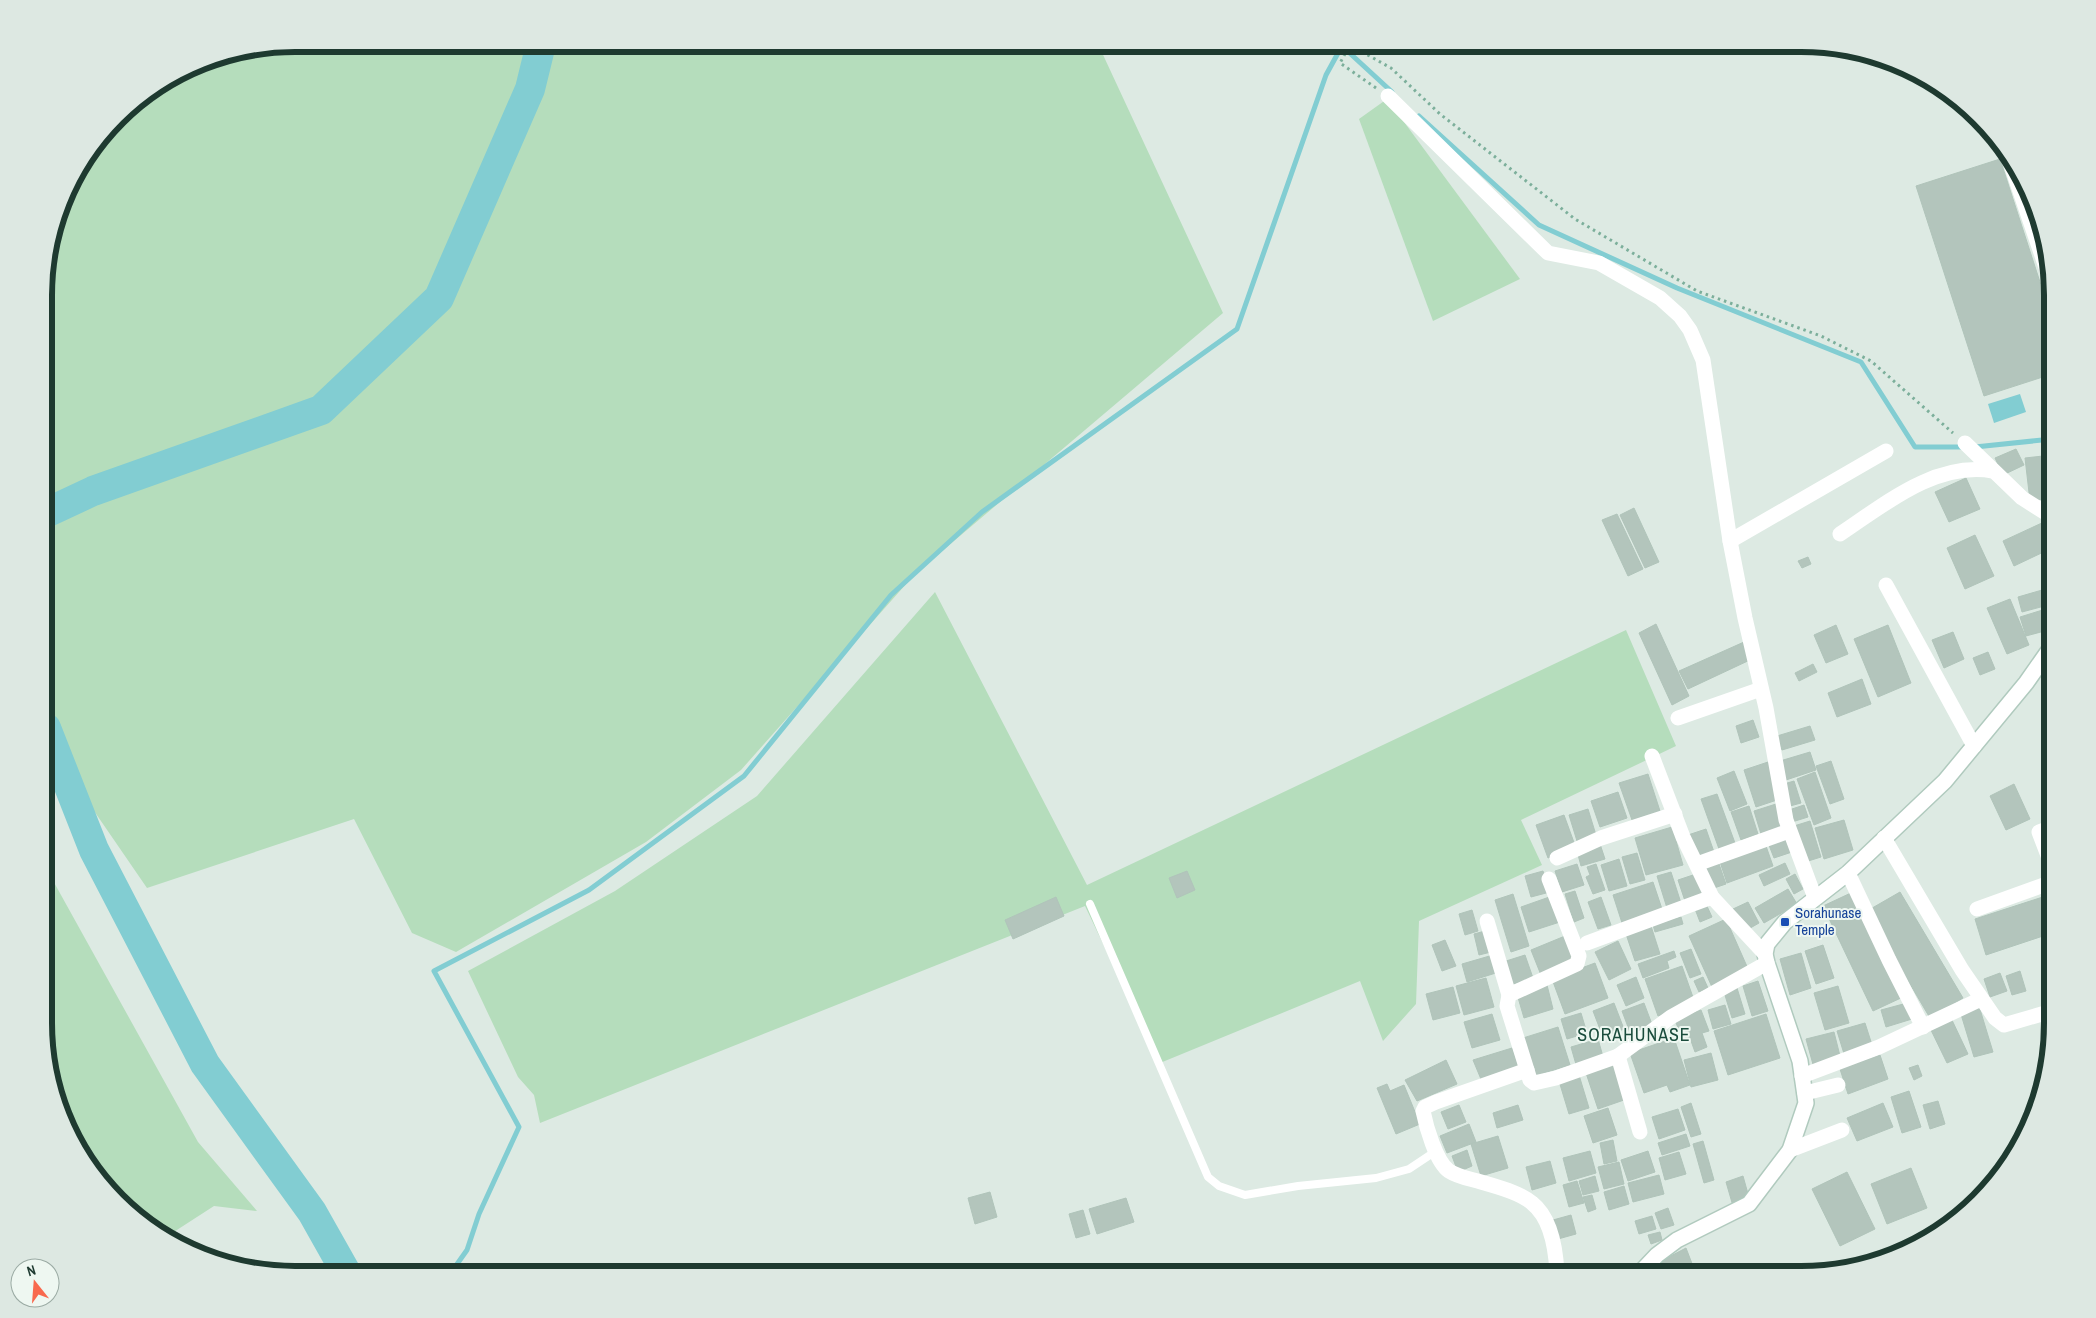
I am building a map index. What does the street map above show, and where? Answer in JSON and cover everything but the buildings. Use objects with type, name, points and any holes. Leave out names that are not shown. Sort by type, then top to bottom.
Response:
[{"type":"street","points":[[1388,96],[1548,252],[1599,263],[1660,298],[1680,316],[1695,337],[1703,360],[1730,541],[1789,831],[1815,898]]},
{"type":"street","points":[[2021,194],[2038,244]]},
{"type":"street","points":[[1971,449],[2022,498],[2043,511]]},
{"type":"street","points":[[1730,541],[1886,450]]},
{"type":"street","points":[[1840,534],[1895,497],[1927,480],[1958,471],[1978,468],[1994,471]]},
{"type":"street","points":[[1886,584],[1974,746]]},
{"type":"street","points":[[1647,1266],[1657,1255],[1677,1240],[1749,1204],[1790,1150],[1806,1103],[1805,1093],[1800,1061],[1766,959],[1767,944],[1785,922],[1848,872],[1946,781],[2043,658]]},
{"type":"street","points":[[1678,718],[1761,689]]},
{"type":"street","points":[[1652,756],[1675,814],[1712,897],[1766,959]]},
{"type":"street","points":[[1557,858],[1601,838],[1675,814]]},
{"type":"street","points":[[2043,830],[2039,832],[2043,842]]},
{"type":"street","points":[[1697,864],[1789,831]]},
{"type":"street","points":[[1884,838],[1917,896],[1981,999],[1995,1018],[2004,1025],[2043,1014]]},
{"type":"street","points":[[1848,872],[1888,960],[1923,1027]]},
{"type":"street","points":[[1509,996],[1579,961],[1580,956],[1550,879]]},
{"type":"street","points":[[1977,909],[2043,885]]},
{"type":"street","points":[[1587,943],[1712,897]]},
{"type":"street","points":[[1487,921],[1509,996],[1507,1006],[1530,1080],[1534,1083],[1618,1056],[1671,1017],[1766,959]]},
{"type":"street","points":[[1802,1076],[1879,1047],[1981,999]]},
{"type":"street","points":[[1618,1056],[1640,1132]]},
{"type":"street","points":[[1527,1070],[1425,1107],[1425,1121],[1440,1162],[1448,1170],[1508,1191],[1531,1202],[1542,1216],[1550,1233],[1557,1266]]},
{"type":"street","points":[[1805,1093],[1838,1085]]},
{"type":"street","points":[[1790,1150],[1842,1130]]},
{"type":"lane","points":[[1090,904],[1208,1176],[1218,1186],[1245,1195],[1298,1186],[1376,1178],[1409,1169],[1436,1151]]},
{"type":"path","points":[[1346,52],[1340,63],[1388,96]]},
{"type":"path","points":[[1362,52],[1391,68],[1440,114],[1575,219],[1697,291],[1821,336],[1871,361],[1971,449]]},
{"type":"green space","points":[[1102,52],[1223,313],[915,574],[741,770],[646,842],[456,952],[412,933],[354,819],[147,888],[52,750],[52,295],[55,263],[65,217],[85,174],[103,147],[135,113],[160,93],[202,71],[248,57],[279,53]]},
{"type":"green space","points":[[1387,99],[1520,279],[1433,321],[1359,119]]},
{"type":"green space","points":[[935,592],[1087,885],[1626,630],[1676,746],[1521,820],[1542,865],[1419,921],[1416,1004],[1383,1041],[1360,981],[1160,1063],[1085,906],[540,1123],[534,1095],[518,1077],[468,971],[615,891],[757,796]]},
{"type":"green space","points":[[52,879],[198,1142],[257,1211],[214,1206],[173,1232],[160,1225],[135,1205],[103,1171],[93,1158],[71,1116],[57,1070],[53,1039]]},
{"type":"water","points":[[2020,394],[2026,412],[1994,423],[1988,404]]},
{"type":"waterway","points":[[52,510],[93,491],[321,410],[439,298],[530,89],[539,52]]},
{"type":"waterway","points":[[456,1266],[467,1250],[479,1214],[519,1127],[434,971],[589,890],[744,776],[891,595],[982,512],[1237,329],[1326,75],[1339,52]]},
{"type":"waterway","points":[[1349,52],[1392,92]]},
{"type":"waterway","points":[[1419,116],[1539,225],[1677,288],[1861,362],[1915,447],[1964,447]]},
{"type":"waterway","points":[[1975,447],[2043,440]]},
{"type":"waterway","points":[[52,743],[94,850],[205,1064],[312,1212],[342,1266]]},
{"type":"place","name":"Sorahunase Temple","points":[[1785,922]]},
{"type":"district","name":"SORAHUNASE","points":[[1634,1035]]}]
